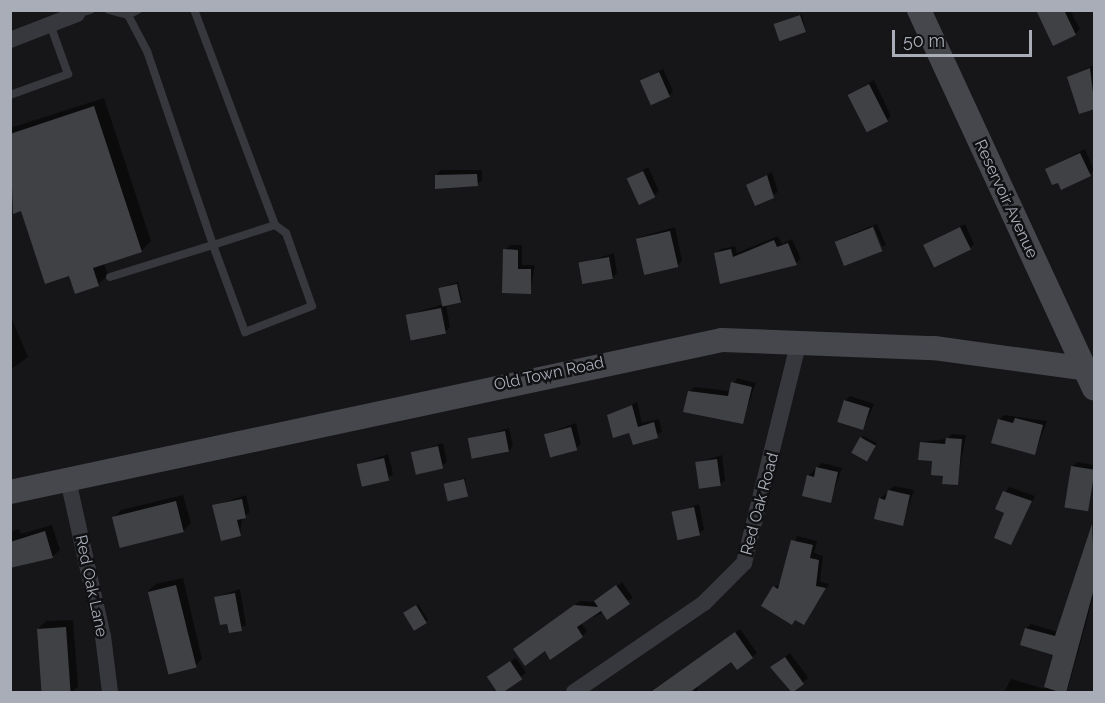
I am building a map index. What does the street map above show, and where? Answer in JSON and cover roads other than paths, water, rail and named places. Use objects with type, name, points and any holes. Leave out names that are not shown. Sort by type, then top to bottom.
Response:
[{"type":"main road","name":"Reservoir Avenue","points":[[919,10],[1089,368],[1095,388]]},
{"type":"main road","name":"Old Town Road","points":[[10,492],[634,356],[722,340],[799,341],[933,348],[1089,368]]},
{"type":"street","points":[[10,40],[84,12]]},
{"type":"street","name":"Red Oak Road","points":[[574,693],[704,603],[744,563],[799,341]]},
{"type":"street","name":"Red Oak Lane","points":[[68,480],[110,693]]},
{"type":"lane","points":[[109,10],[128,15],[138,10]]},
{"type":"lane","points":[[128,15],[147,51],[245,332],[312,306],[286,233],[275,225],[194,10]]},
{"type":"lane","points":[[10,95],[68,74],[50,24]]},
{"type":"lane","points":[[110,277],[275,225]]}]
